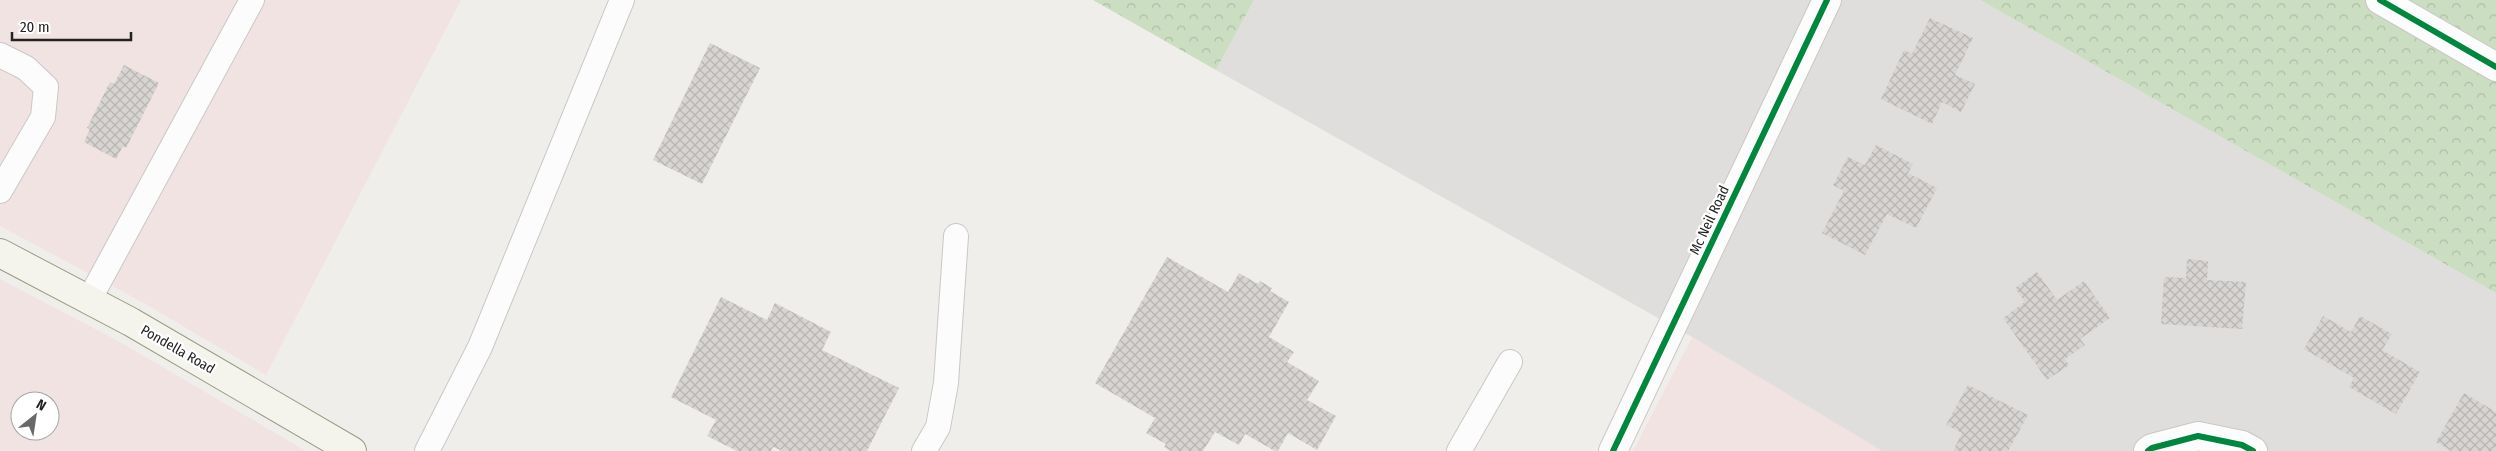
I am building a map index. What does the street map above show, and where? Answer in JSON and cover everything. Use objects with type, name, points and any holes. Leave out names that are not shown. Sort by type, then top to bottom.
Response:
[{"type":"main road","name":"Pondella Road","points":[[0,253],[131,322],[352,451]]},
{"type":"street","name":"Mc Neil Road","points":[[1613,451],[1827,0]]},
{"type":"street","points":[[2380,0],[2496,67]]},
{"type":"street","points":[[2148,451],[2152,448],[2198,436],[2242,445],[2253,451]]},
{"type":"lane","points":[[88,300],[252,0]]},
{"type":"lane","points":[[427,451],[480,346],[622,0]]},
{"type":"lane","points":[[0,55],[26,68],[46,87],[43,117],[0,191]]},
{"type":"lane","points":[[924,451],[938,427],[946,383],[956,236]]},
{"type":"lane","points":[[1459,451],[1510,362]]},
{"type":"shaded area","points":[[0,0],[461,0],[266,375],[142,302],[0,226]]},
{"type":"shaded area","points":[[1254,0],[1980,0],[2496,293],[2496,451],[1881,451],[1692,337],[1216,70]]},
{"type":"shaded area","points":[[0,279],[120,342],[306,451],[0,451]]},
{"type":"shaded area","points":[[1692,337],[1881,450],[1881,451],[1633,451]]},
{"type":"green space","points":[[1093,0],[1254,0],[1216,70]]},
{"type":"green space","points":[[1980,0],[2496,0],[2496,293]]},
{"type":"building","points":[[1930,18],[1973,38],[1955,75],[1975,84],[1961,112],[1942,102],[1932,124],[1881,99],[1904,50],[1912,54]]},
{"type":"building","points":[[710,43],[760,68],[702,184],[653,160]]},
{"type":"building","points":[[124,65],[159,83],[126,148],[123,146],[116,159],[84,142],[90,129],[87,128],[110,82],[114,84]]},
{"type":"building","points":[[1876,145],[1913,164],[1908,173],[1937,188],[1916,228],[1887,214],[1865,255],[1822,233],[1844,191],[1833,185],[1848,157],[1865,165]]},
{"type":"building","points":[[1167,257],[1228,292],[1239,273],[1258,284],[1260,281],[1272,288],[1270,291],[1289,302],[1269,337],[1294,352],[1287,362],[1319,381],[1307,400],[1336,416],[1317,450],[1288,433],[1278,451],[1275,451],[1245,434],[1239,445],[1215,432],[1203,451],[1171,451],[1164,447],[1166,444],[1146,433],[1155,418],[1095,383]]},
{"type":"building","points":[[2187,259],[2208,261],[2207,280],[2246,282],[2242,329],[2161,324],[2164,277],[2186,278]]},
{"type":"building","points":[[2037,272],[2057,300],[2084,281],[2110,318],[2080,339],[2085,345],[2065,359],[2069,365],[2047,380],[2003,318],[2025,302],[2015,288]]},
{"type":"building","points":[[721,297],[767,320],[775,303],[831,332],[822,350],[899,388],[867,451],[782,451],[773,447],[771,451],[737,451],[707,436],[716,420],[671,397]]},
{"type":"building","points":[[2323,316],[2351,332],[2360,316],[2392,334],[2382,350],[2420,372],[2396,414],[2349,387],[2354,378],[2304,349]]},
{"type":"building","points":[[1968,385],[2028,415],[2008,451],[1953,451],[1962,433],[1946,425]]},
{"type":"building","points":[[2464,393],[2496,412],[2496,451],[2451,451],[2436,442]]},
{"type":"cycle path","points":[[1613,451],[1827,0]]},
{"type":"cycle path","points":[[2380,0],[2496,67]]},
{"type":"cycle path","points":[[2148,451],[2152,448],[2198,436],[2242,445],[2253,451]]}]
